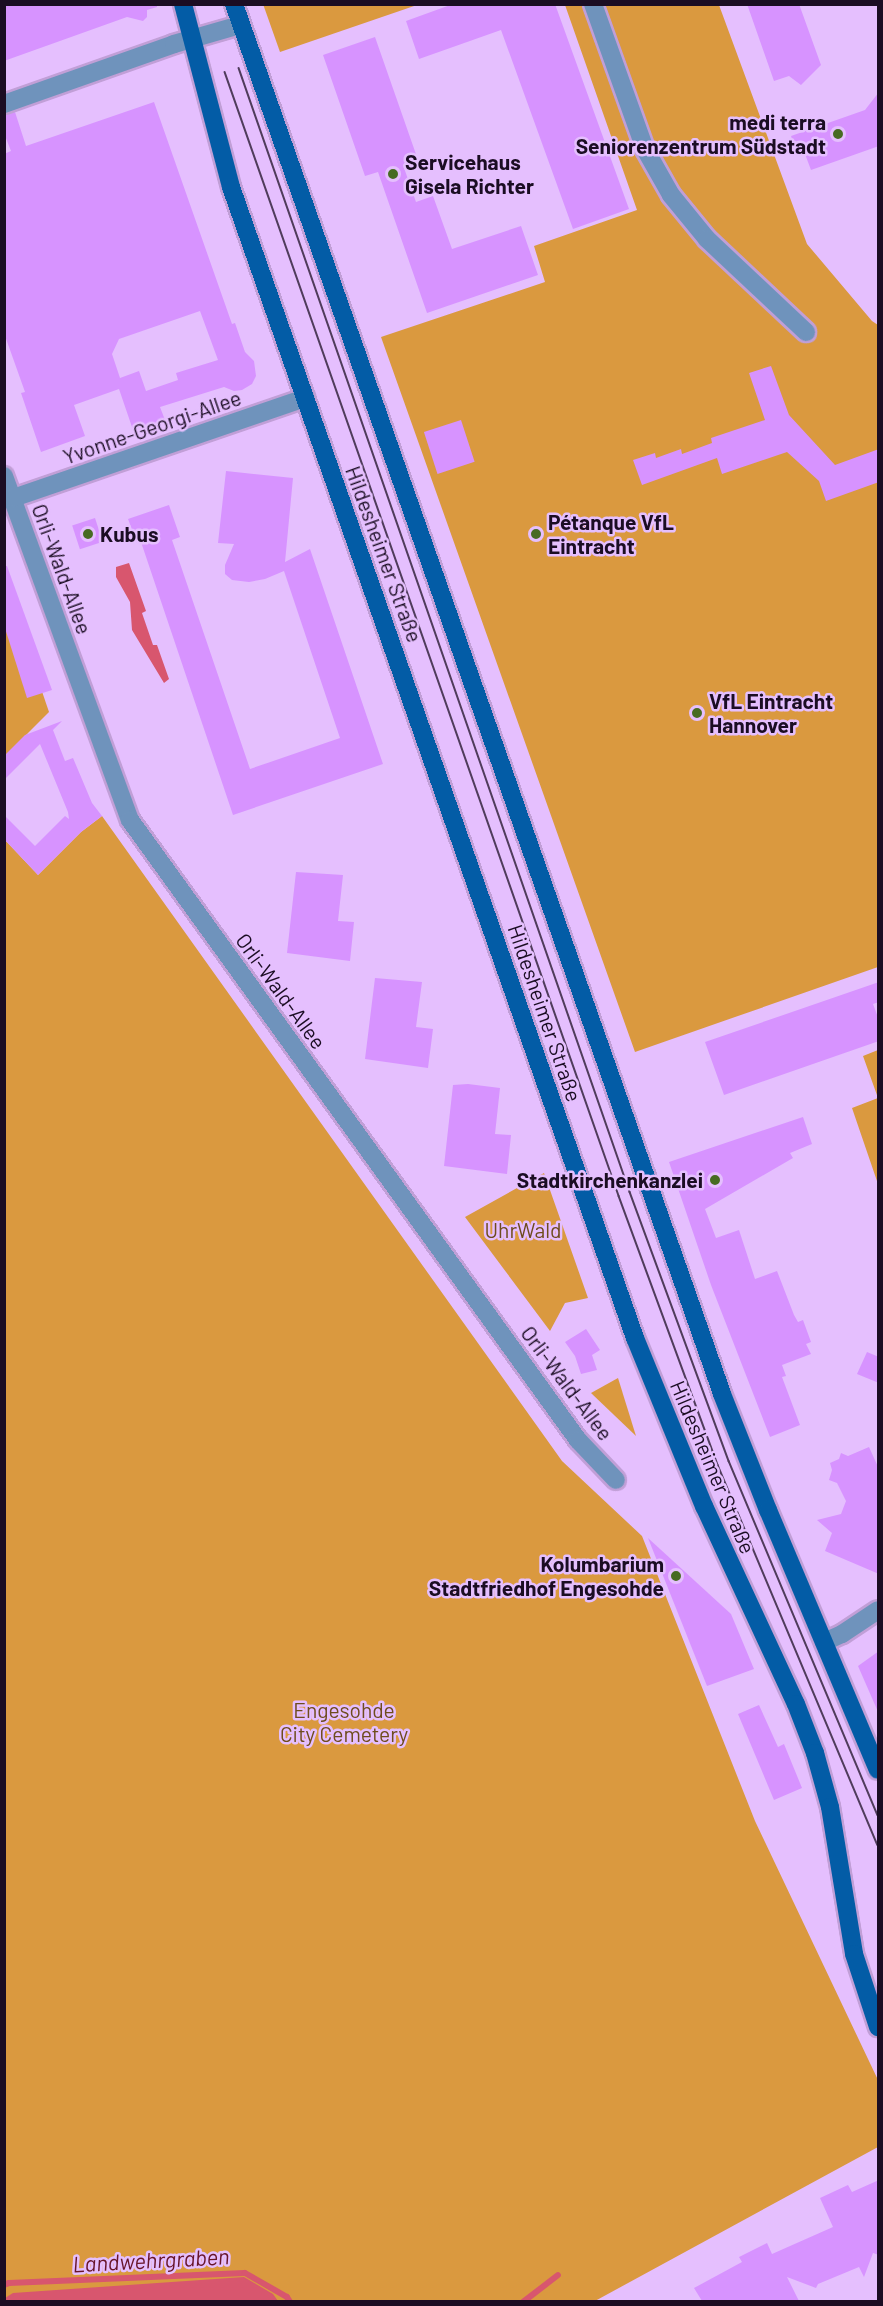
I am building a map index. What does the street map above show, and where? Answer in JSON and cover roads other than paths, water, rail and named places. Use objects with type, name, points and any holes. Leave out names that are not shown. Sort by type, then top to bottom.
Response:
[{"type":"main road","name":"Hildesheimer Straße","points":[[183,4],[231,187],[635,1338],[704,1506],[796,1704],[815,1753],[830,1807],[854,1953],[879,2027]]},
{"type":"main road","name":"Hildesheimer Straße","points":[[234,4],[698,1326],[768,1510],[879,1770]]},
{"type":"street","points":[[593,4],[645,149],[670,195],[714,246],[806,332]]},
{"type":"street","points":[[4,104],[191,39],[240,25]]},
{"type":"street","name":"Yvonne-Georgi-Allee","points":[[13,498],[305,398]]},
{"type":"street","name":"Orli-Wald-Allee","points":[[4,476],[130,820],[578,1440],[616,1480]]},
{"type":"street","points":[[824,1642],[842,1634],[879,1610]]},
{"type":"waterway","name":"Landwehrgraben","points":[[4,2285],[245,2273],[287,2297],[290,2302]]},
{"type":"waterway","name":"Landwehrgraben","points":[[523,2302],[558,2275]]},
{"type":"tram line","points":[[239,68],[630,1192],[729,1461],[878,1815]]},
{"type":"tram line","points":[[225,72],[619,1196],[718,1465],[878,1845]]},
{"type":"place","name":"medi terra Seniorenzentrum Südstadt","points":[[838,134]]},
{"type":"place","name":"Servicehaus Gisela Richter","points":[[393,174]]},
{"type":"place","name":"Kubus","points":[[88,534]]},
{"type":"place","name":"Pétanque VfL Eintracht","points":[[536,534]]},
{"type":"place","name":"VfL Eintracht Hannover","points":[[697,713]]},
{"type":"place","name":"Stadtkirchenkanzlei","points":[[715,1180]]},
{"type":"place","name":"Kolumbarium Stadtfriedhof Engesohde","points":[[676,1576]]},
{"type":"park label","name":"UhrWald","points":[[523,1230]]},
{"type":"park label","name":"Engesohde City Cemetery","points":[[344,1722]]}]
